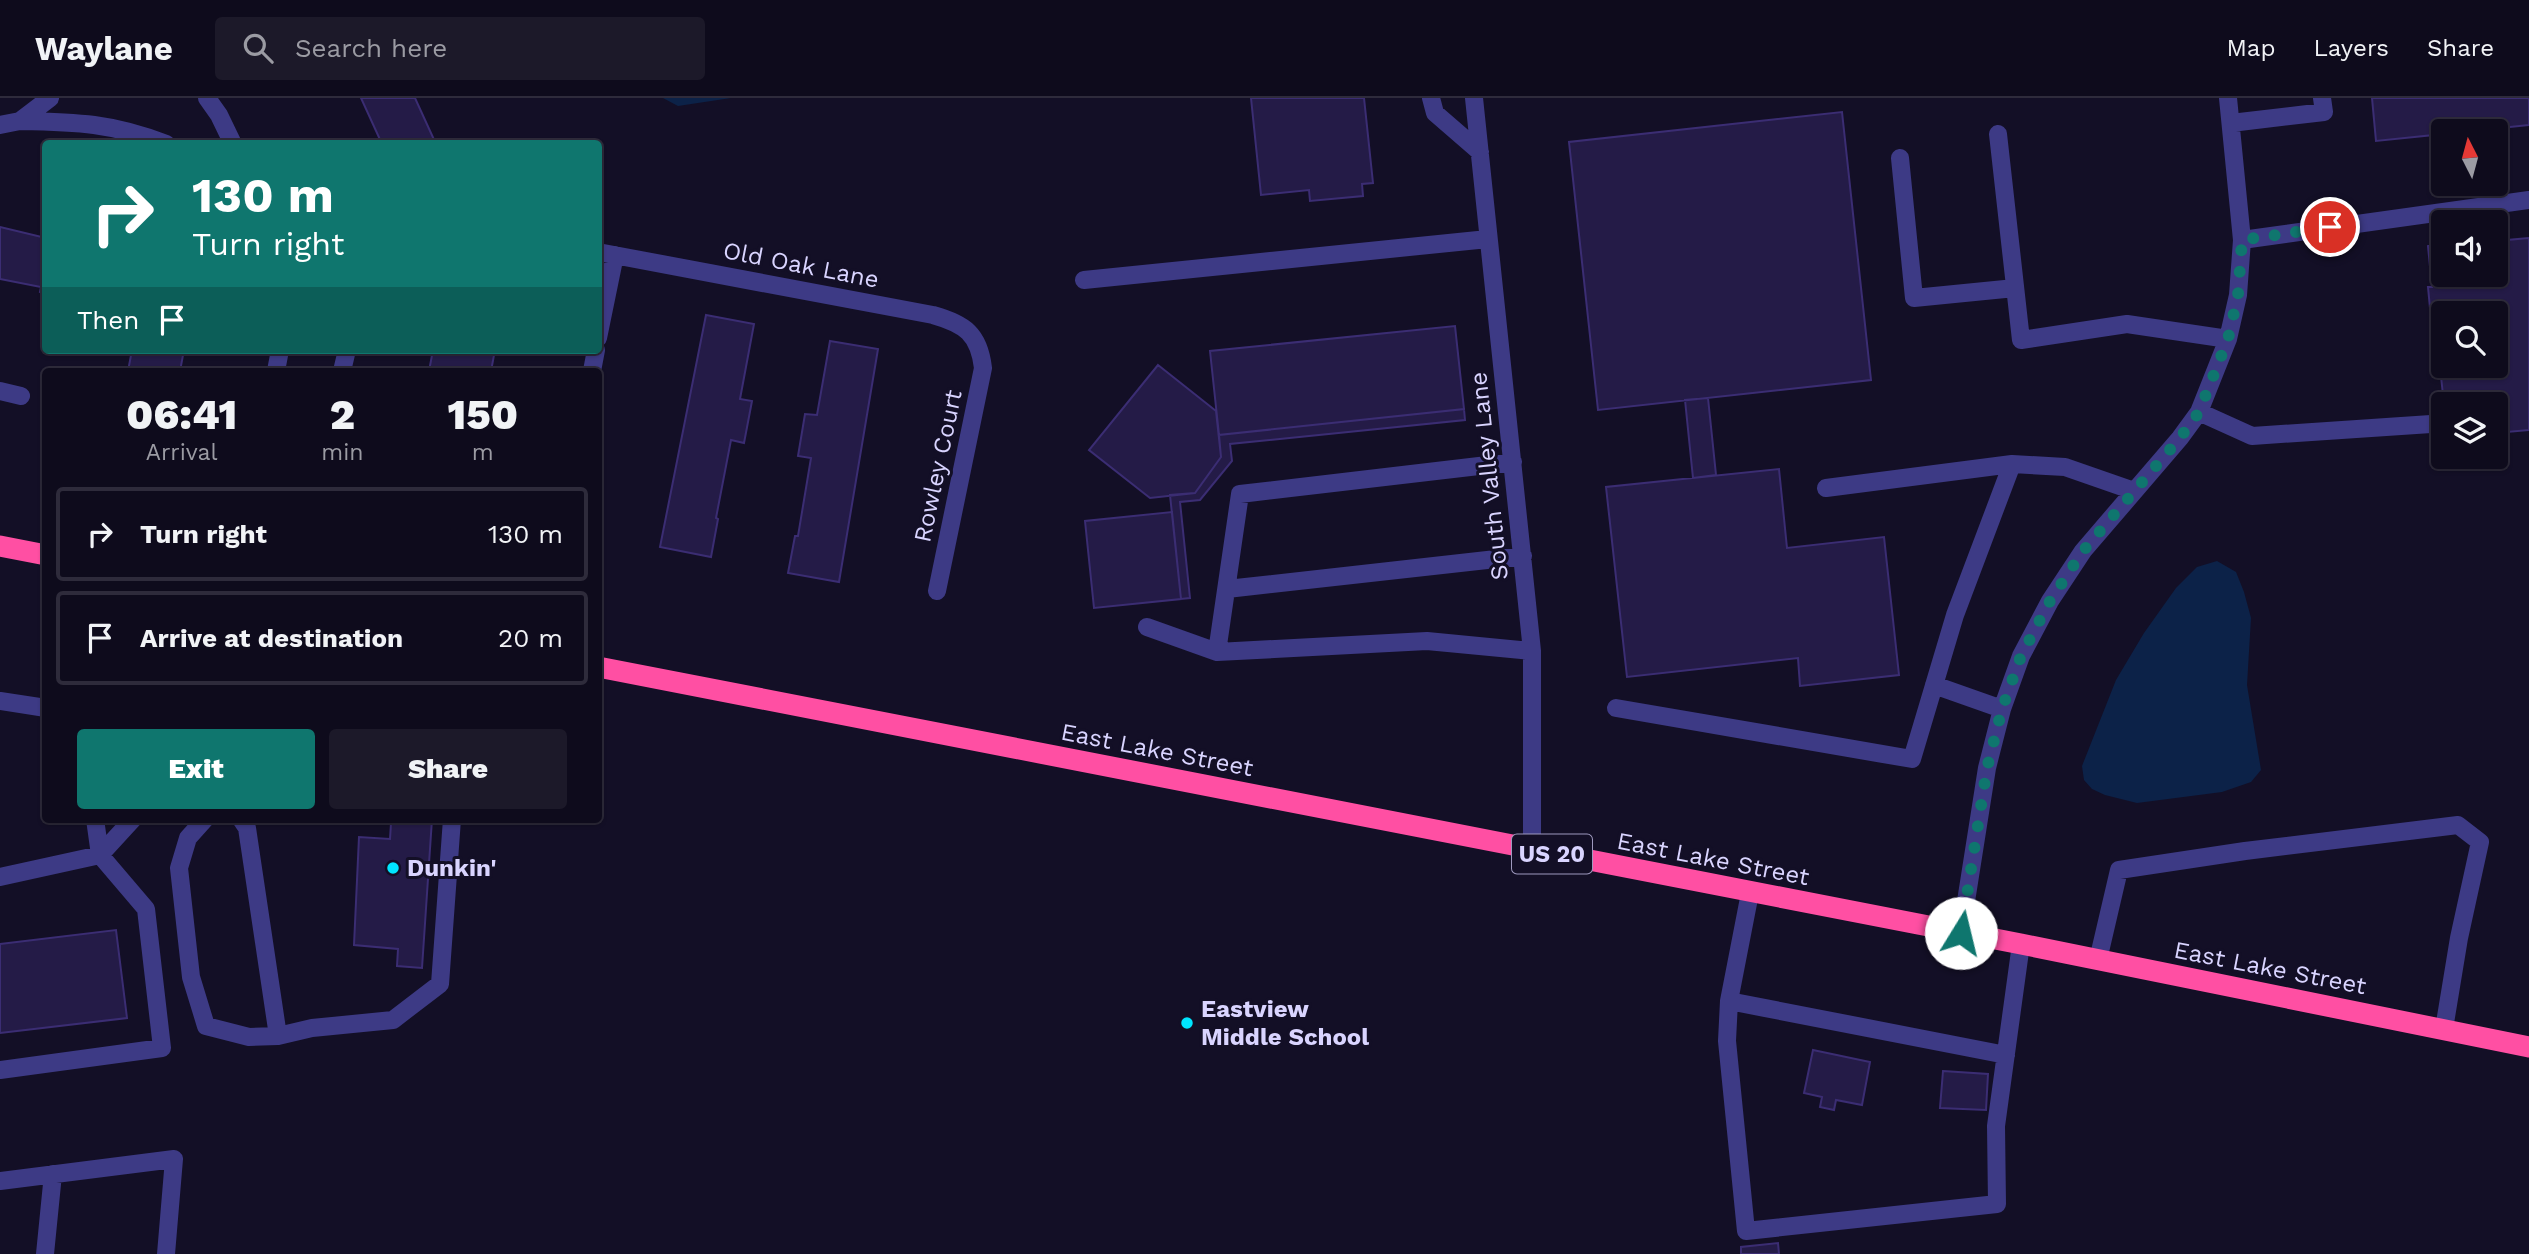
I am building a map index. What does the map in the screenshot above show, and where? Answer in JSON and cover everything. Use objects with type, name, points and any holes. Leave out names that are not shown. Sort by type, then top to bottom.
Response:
[{"type":"highway","points":[[0,546],[42,554]]},
{"type":"highway","name":"East Lake Street","points":[[602,668],[2021,944],[2529,1047]]},
{"type":"street","points":[[20,121],[50,98]]},
{"type":"street","points":[[207,98],[231,140]]},
{"type":"street","points":[[1431,98],[1435,113],[1480,152]]},
{"type":"street","name":"South Valley Lane","points":[[1474,98],[1532,651],[1532,850]]},
{"type":"street","points":[[1961,933],[1987,768],[2002,709],[2021,656],[2050,601],[2083,551],[2199,412],[2228,339],[2238,295],[2242,240],[2228,98]]},
{"type":"street","points":[[2231,124],[2324,113],[2322,98]]},
{"type":"street","points":[[0,125],[20,121],[86,122],[132,130],[156,140]]},
{"type":"street","points":[[1998,134],[2021,340],[2127,324],[2228,339]]},
{"type":"street","points":[[1900,158],[1914,298],[2015,288]]},
{"type":"street","points":[[2242,240],[2529,200]]},
{"type":"street","points":[[1084,280],[1488,239]]},
{"type":"street","points":[[602,300],[607,253]]},
{"type":"street","name":"Old Oak Lane","points":[[607,253],[933,315],[958,322],[971,334],[981,350]]},
{"type":"street","name":"Rowley Court","points":[[937,591],[983,368],[981,350]]},
{"type":"street","points":[[0,391],[21,396]]},
{"type":"street","points":[[2199,412],[2252,436],[2431,424]]},
{"type":"street","points":[[1217,652],[1240,494],[1513,462]]},
{"type":"street","points":[[1826,488],[2012,464],[2065,467],[2134,491]]},
{"type":"street","points":[[1616,708],[1912,759],[1955,615],[2012,464]]},
{"type":"street","points":[[1227,589],[1523,556]]},
{"type":"street","points":[[1147,627],[1217,652],[1427,641],[1532,651]]},
{"type":"street","points":[[1934,685],[2002,709]]},
{"type":"street","points":[[0,701],[42,707]]},
{"type":"street","points":[[0,1070],[162,1048],[146,909],[100,855],[96,823]]},
{"type":"street","points":[[0,877],[100,855],[129,823]]},
{"type":"street","points":[[201,823],[188,838],[179,868],[191,978],[206,1026],[249,1037],[278,1036],[312,1028],[393,1020],[440,984],[452,823]]},
{"type":"street","points":[[244,823],[278,1036]]},
{"type":"street","points":[[2098,960],[2119,870],[2245,851],[2458,825],[2480,842],[2459,938],[2444,1029]]},
{"type":"street","points":[[1750,893],[1730,1001],[1727,1041],[1746,1231],[1997,1204],[1996,1126],[2021,944]]},
{"type":"street","points":[[1730,1001],[2006,1055]]},
{"type":"street","points":[[0,1181],[174,1159],[166,1254]]},
{"type":"street","points":[[45,1254],[53,1174]]},
{"type":"water","points":[[663,98],[731,98],[678,106]]},
{"type":"water","points":[[2217,561],[2236,572],[2251,618],[2247,685],[2261,770],[2251,782],[2222,792],[2137,803],[2092,789],[2084,780],[2082,766],[2116,680],[2144,633],[2176,588],[2197,567]]},
{"type":"building","points":[[361,98],[415,98],[434,140],[380,140]]},
{"type":"building","points":[[1251,98],[1364,98],[1373,183],[1362,184],[1363,196],[1310,201],[1309,190],[1261,195]]},
{"type":"building","points":[[2372,98],[2529,98],[2529,125],[2508,127],[2508,119],[2431,119],[2431,135],[2376,141]]},
{"type":"building","points":[[1842,112],[1871,380],[1598,410],[1569,142]]},
{"type":"building","points":[[0,227],[42,237],[42,292],[41,287],[0,279]]},
{"type":"building","points":[[2529,238],[2529,430],[2508,432],[2508,392],[2443,392],[2441,378],[2508,378],[2508,301],[2431,301],[2431,318],[2428,287],[2508,287],[2508,240]]},
{"type":"building","points":[[2428,246],[2431,246],[2431,277]]},
{"type":"building","points":[[706,315],[754,324],[740,399],[752,401],[744,443],[731,440],[711,557],[660,547]]},
{"type":"building","points":[[1455,326],[1464,409],[1219,435],[1210,351]]},
{"type":"building","points":[[830,341],[878,349],[839,582],[788,573],[795,536],[798,536],[811,458],[798,456],[805,414],[817,415]]},
{"type":"building","points":[[131,354],[183,354],[181,368],[129,368]]},
{"type":"building","points":[[432,354],[494,354],[492,368],[430,368]]},
{"type":"building","points":[[1158,365],[1216,411],[1221,457],[1195,493],[1150,498],[1089,450]]},
{"type":"building","points":[[1708,398],[1716,475],[1693,478],[1685,400]]},
{"type":"building","points":[[1464,409],[1465,420],[1230,444],[1232,461],[1200,500],[1180,502],[1190,598],[1181,599],[1170,495],[1195,493],[1221,457],[1219,435]]},
{"type":"building","points":[[1779,469],[1787,548],[1884,537],[1899,675],[1800,686],[1798,658],[1627,677],[1606,487]]},
{"type":"building","points":[[1172,512],[1181,599],[1094,608],[1085,521]]},
{"type":"building","name":"Dunkin'","points":[[391,823],[432,823],[422,968],[397,966],[398,949],[354,945],[359,837],[390,839]]},
{"type":"building","points":[[116,930],[127,1018],[0,1033],[0,944]]},
{"type":"building","points":[[1813,1050],[1870,1062],[1862,1105],[1836,1100],[1834,1110],[1820,1107],[1822,1097],[1804,1093]]},
{"type":"building","points":[[1943,1071],[1988,1074],[1986,1110],[1940,1108]]},
{"type":"building","points":[[1778,1243],[1779,1254],[1741,1254],[1741,1247]]},
{"type":"place","name":"Dunkin'","points":[[393,868]]},
{"type":"place","name":"Eastview Middle School","points":[[1187,1023]]},
{"type":"route","points":[[1961,933],[1987,768],[2002,709],[2021,656],[2050,601],[2083,551],[2199,412],[2228,339],[2238,295],[2242,240],[2330,227]]}]
